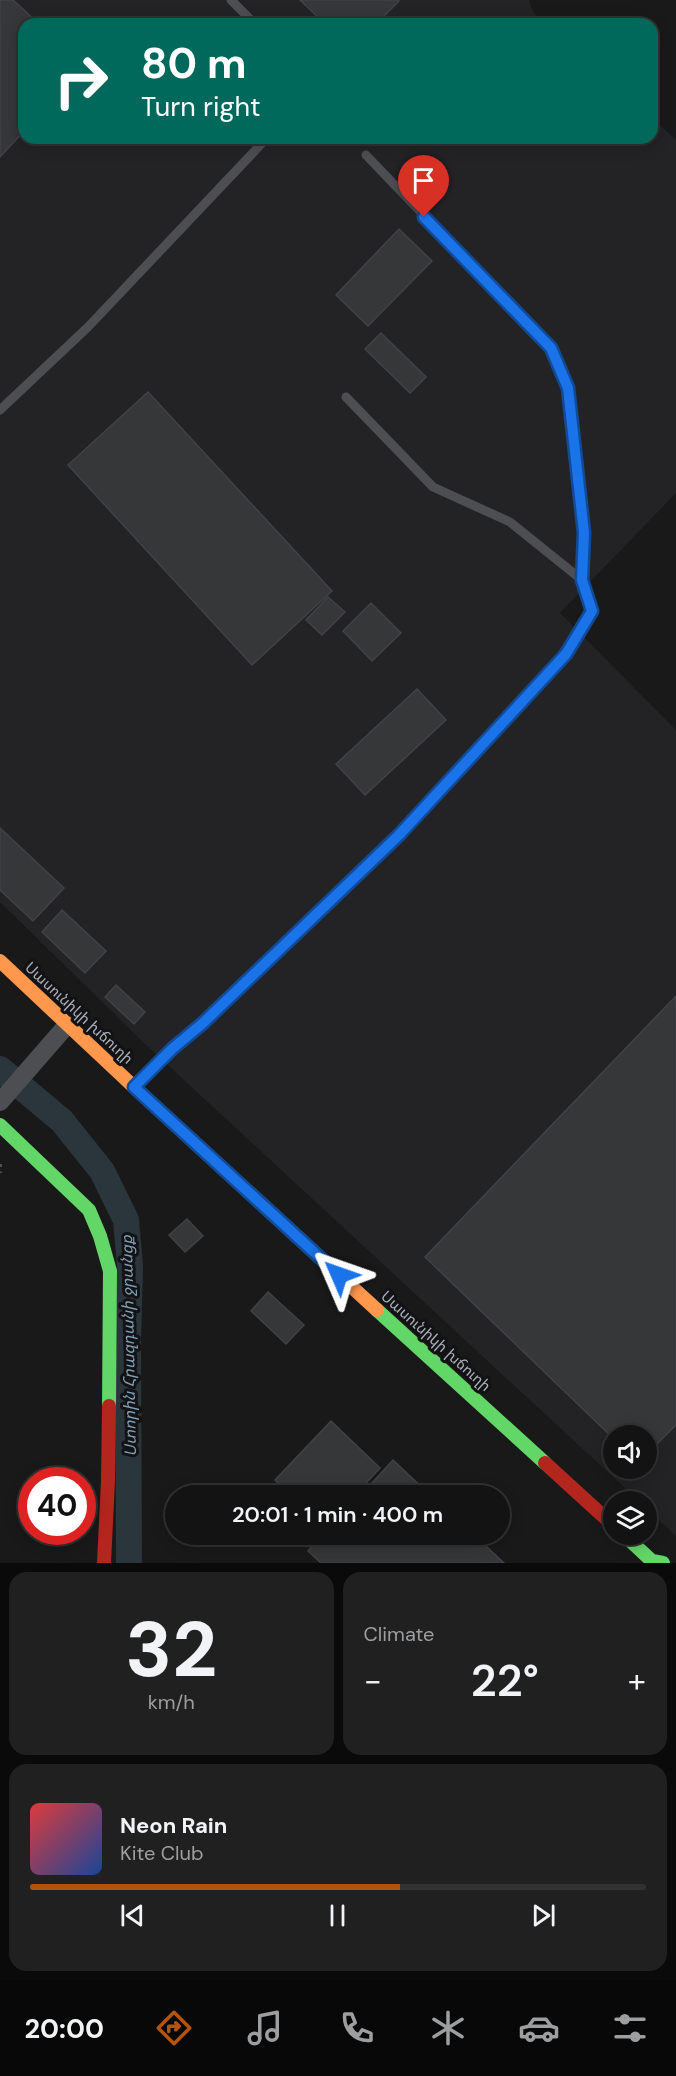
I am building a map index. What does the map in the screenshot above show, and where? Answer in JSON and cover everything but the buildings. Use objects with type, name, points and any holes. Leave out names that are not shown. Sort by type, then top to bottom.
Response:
[{"type":"street","name":"Սասունիկի խճուղի","points":[[0,961],[134,1087],[603,1516]]},
{"type":"street","points":[[1,1101],[67,1025]]},
{"type":"street","points":[[0,1125],[89,1210],[100,1236],[110,1271],[108,1481],[104,1563]]},
{"type":"street","points":[[636,1545],[655,1562]]},
{"type":"lane","points":[[231,0],[249,18]]},
{"type":"lane","points":[[0,410],[88,327],[261,144]]},
{"type":"lane","points":[[134,1087],[399,835],[566,654],[592,611],[582,580],[584,533],[568,388],[551,348],[366,155]]},
{"type":"lane","points":[[346,397],[433,487],[510,522],[582,580]]},
{"type":"path","points":[[0,1164],[0,1173]]},
{"type":"shaded area","points":[[0,0],[529,0],[533,12],[540,18],[18,18],[18,144],[658,144],[658,124],[676,140],[676,493],[560,613],[676,730],[676,1536],[657,1518],[657,1491],[628,1491],[615,1479],[657,1479],[657,1425],[603,1425],[603,1468],[144,1043],[0,902]]},
{"type":"waterway","name":"Ստորին Հրազդանի ջրանցք","points":[[0,1069],[62,1121],[102,1171],[126,1220],[130,1266],[129,1563]]},
{"type":"traffic: fast","points":[[0,1125],[89,1210],[100,1236],[110,1271],[109,1406]]},
{"type":"traffic: fast","points":[[377,1310],[545,1463]]},
{"type":"traffic: fast","points":[[635,1545],[652,1561],[663,1563]]},
{"type":"traffic: slow","points":[[0,961],[377,1310]]},
{"type":"traffic: jam","points":[[104,1563],[109,1406]]},
{"type":"traffic: jam","points":[[545,1463],[603,1516]]},
{"type":"route","points":[[339,1275],[134,1087],[399,835],[566,654],[592,611],[582,580],[584,533],[568,388],[551,348],[424,217]]}]
